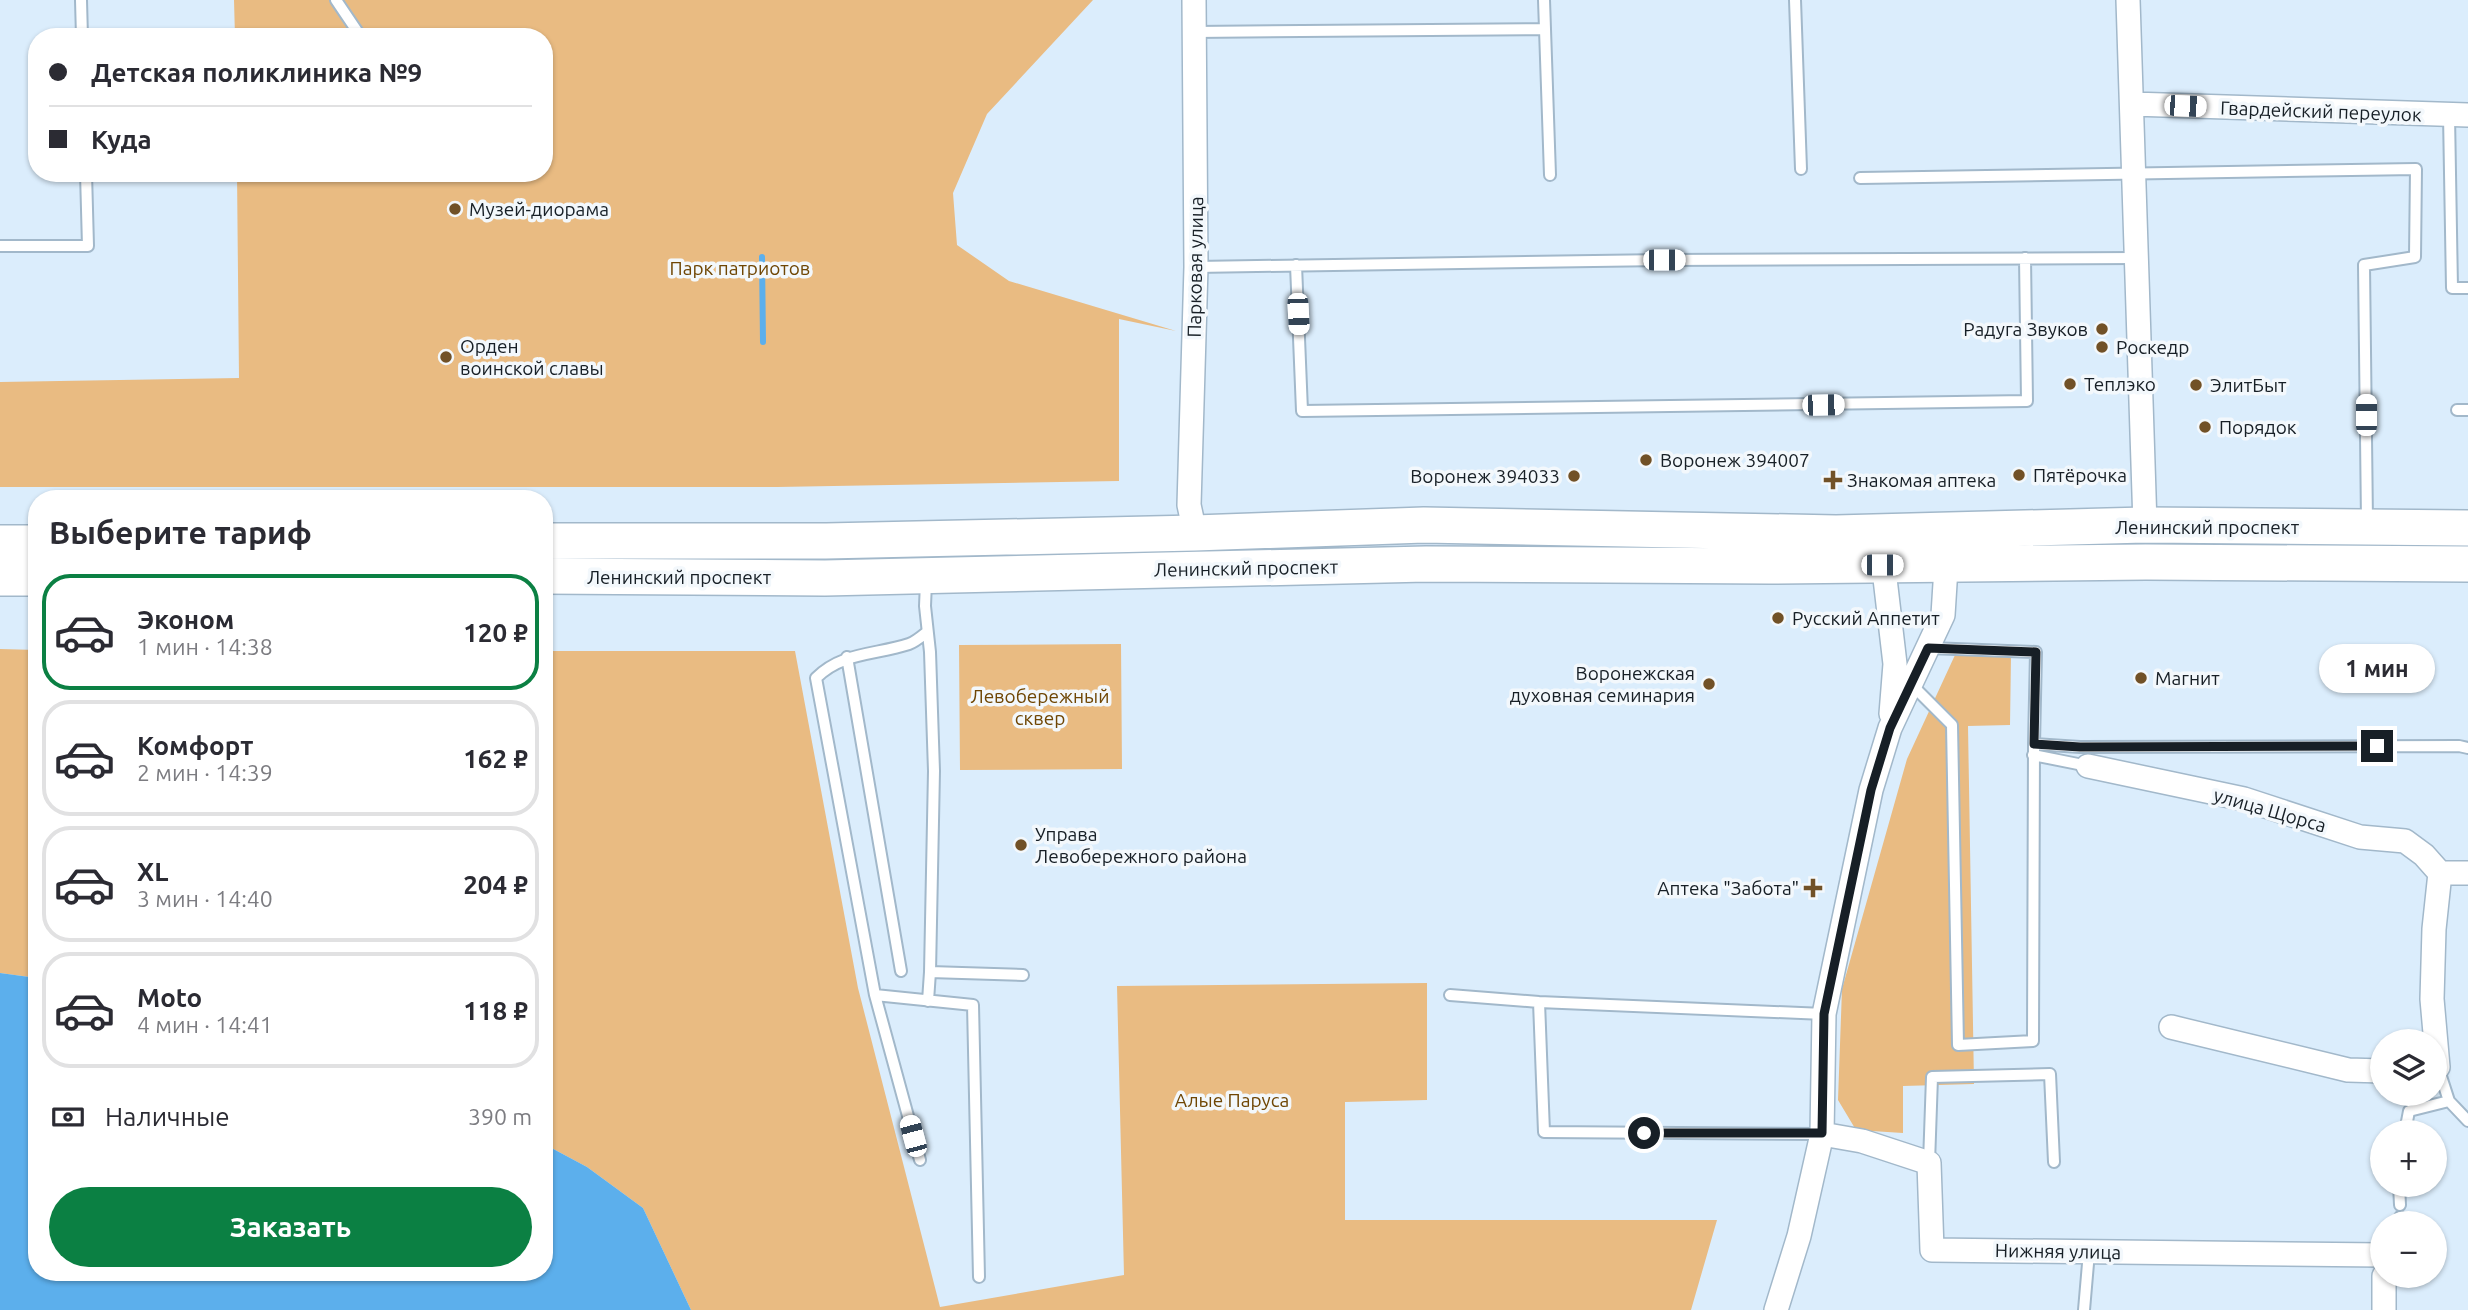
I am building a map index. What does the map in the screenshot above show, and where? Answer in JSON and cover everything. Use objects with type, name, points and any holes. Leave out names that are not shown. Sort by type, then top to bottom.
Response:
[{"type":"main road","name":"Ленинский проспект","points":[[553,541],[826,541],[1423,525],[1882,548]]},
{"type":"main road","name":"Ленинский проспект","points":[[1947,548],[2145,525],[2468,528]]},
{"type":"main road","points":[[927,538],[927,575]]},
{"type":"main road","points":[[0,543],[28,543]]},
{"type":"main road","name":"Ленинский проспект","points":[[553,576],[825,578],[1426,564],[1882,548],[1947,548],[2146,562],[2468,564]]},
{"type":"main road","points":[[0,578],[28,578]]},
{"type":"street","name":"Парковая улица","points":[[1194,0],[1196,267],[1189,505],[1195,533]]},
{"type":"street","points":[[2128,0],[2145,525]]},
{"type":"street","name":"Гвардейский переулок","points":[[2132,104],[2458,115]]},
{"type":"street","points":[[1882,548],[1895,664],[1890,728]]},
{"type":"street","points":[[1776,1310],[1799,1236],[1822,1133],[1824,1014],[1871,790],[1890,728],[1943,615],[1947,548]]},
{"type":"street","name":"улица Щорса","points":[[2088,766],[2244,799],[2360,837],[2405,841],[2424,855],[2440,873]]},
{"type":"street","points":[[2434,1029],[2434,929],[2440,873],[2468,873]]},
{"type":"street","points":[[2171,1027],[2348,1070],[2370,1071]]},
{"type":"street","points":[[1822,1133],[1861,1141],[1929,1163]]},
{"type":"street","name":"Нижняя улица","points":[[1929,1163],[1932,1250],[2370,1255]]},
{"type":"street","points":[[2384,1288],[2384,1310]]},
{"type":"lane","points":[[81,0],[82,28]]},
{"type":"lane","points":[[336,0],[355,28]]},
{"type":"lane","points":[[1544,0],[1550,175]]},
{"type":"lane","points":[[1795,0],[1801,169]]},
{"type":"lane","points":[[1194,32],[1545,29]]},
{"type":"lane","points":[[2458,115],[2452,288],[2468,288]]},
{"type":"lane","points":[[1860,178],[2416,169],[2415,257],[2364,265],[2367,528]]},
{"type":"lane","points":[[0,246],[88,246],[86,182]]},
{"type":"lane","points":[[1296,265],[1303,411],[2027,401],[2025,258]]},
{"type":"lane","points":[[1196,267],[1664,260],[2137,258]]},
{"type":"lane","points":[[927,575],[925,606],[930,652],[934,771],[928,1001]]},
{"type":"lane","points":[[919,1160],[875,995],[816,678],[827,667],[848,657],[911,643],[927,632]]},
{"type":"lane","points":[[1911,684],[1952,725],[1958,1045],[2033,1041],[2036,652],[1928,648]]},
{"type":"lane","points":[[848,657],[901,971]]},
{"type":"lane","points":[[2034,749],[2468,748]]},
{"type":"lane","points":[[2034,749],[2088,766]]},
{"type":"lane","points":[[930,972],[1023,975]]},
{"type":"lane","points":[[875,995],[972,1005],[979,1277]]},
{"type":"lane","points":[[1450,995],[1539,1002],[1824,1014]]},
{"type":"lane","points":[[1539,1002],[1544,1132],[1822,1133]]},
{"type":"lane","points":[[1929,1163],[1932,1077],[2050,1074],[2054,1162]]},
{"type":"lane","points":[[2447,1096],[2468,1121]]},
{"type":"lane","points":[[2407,1120],[2409,1111],[2449,1101]]},
{"type":"lane","points":[[2400,1197],[2400,1205]]},
{"type":"lane","points":[[2084,1310],[2089,1252]]},
{"type":"green space","name":"Парк патриотов","points":[[234,0],[1093,0],[987,114],[953,193],[957,245],[1009,281],[1176,331],[1119,319],[1119,481],[777,487],[0,487],[0,382],[239,378],[237,182],[553,182],[553,28],[235,28]]},
{"type":"green space","name":"Левобережный сквер","points":[[1121,644],[1122,769],[960,770],[959,645]]},
{"type":"green space","points":[[0,649],[28,650],[28,977],[0,973]]},
{"type":"green space","name":"Алые Паруса","points":[[553,651],[795,651],[858,988],[940,1307],[1124,1275],[1117,986],[1427,983],[1427,1100],[1345,1102],[1345,1220],[1717,1220],[1691,1310],[691,1310],[643,1208],[587,1167],[553,1149]]},
{"type":"green space","points":[[1955,655],[2011,655],[2010,725],[1968,726],[1974,1084],[1903,1086],[1903,1133],[1856,1130],[1838,1100],[1842,989],[1907,759]]},
{"type":"water","points":[[0,973],[28,977],[28,1281],[553,1281],[553,1149],[587,1167],[643,1208],[691,1310],[0,1310]]},
{"type":"waterway","points":[[762,257],[763,342]]},
{"type":"place","name":"Музей-диорама","points":[[455,209]]},
{"type":"place","name":"Радуга Звуков","points":[[2102,329]]},
{"type":"place","name":"Роскедр","points":[[2102,347]]},
{"type":"place","name":"Орден воинской славы","points":[[446,357]]},
{"type":"place","name":"Теплэко","points":[[2070,384]]},
{"type":"place","name":"ЭлитБыт","points":[[2196,385]]},
{"type":"place","name":"Порядок","points":[[2205,427]]},
{"type":"place","name":"Воронеж 394007","points":[[1646,460]]},
{"type":"place","name":"Пятёрочка","points":[[2019,475]]},
{"type":"place","name":"Воронеж 394033","points":[[1574,476]]},
{"type":"place","name":"Знакомая аптека","points":[[1833,480]]},
{"type":"place","name":"Русский Аппетит","points":[[1778,618]]},
{"type":"place","name":"Магнит","points":[[2141,678]]},
{"type":"place","name":"Воронежская духовная семинария","points":[[1709,684]]},
{"type":"place","name":"Управа Левобережного района","points":[[1021,845]]},
{"type":"place","name":"Аптека \"Забота\"","points":[[1813,888]]},
{"type":"route","points":[[1644,1133],[1822,1133],[1824,1014],[1871,790],[1890,728],[1928,648],[2036,652],[2034,744],[2080,747],[2377,746]]}]
